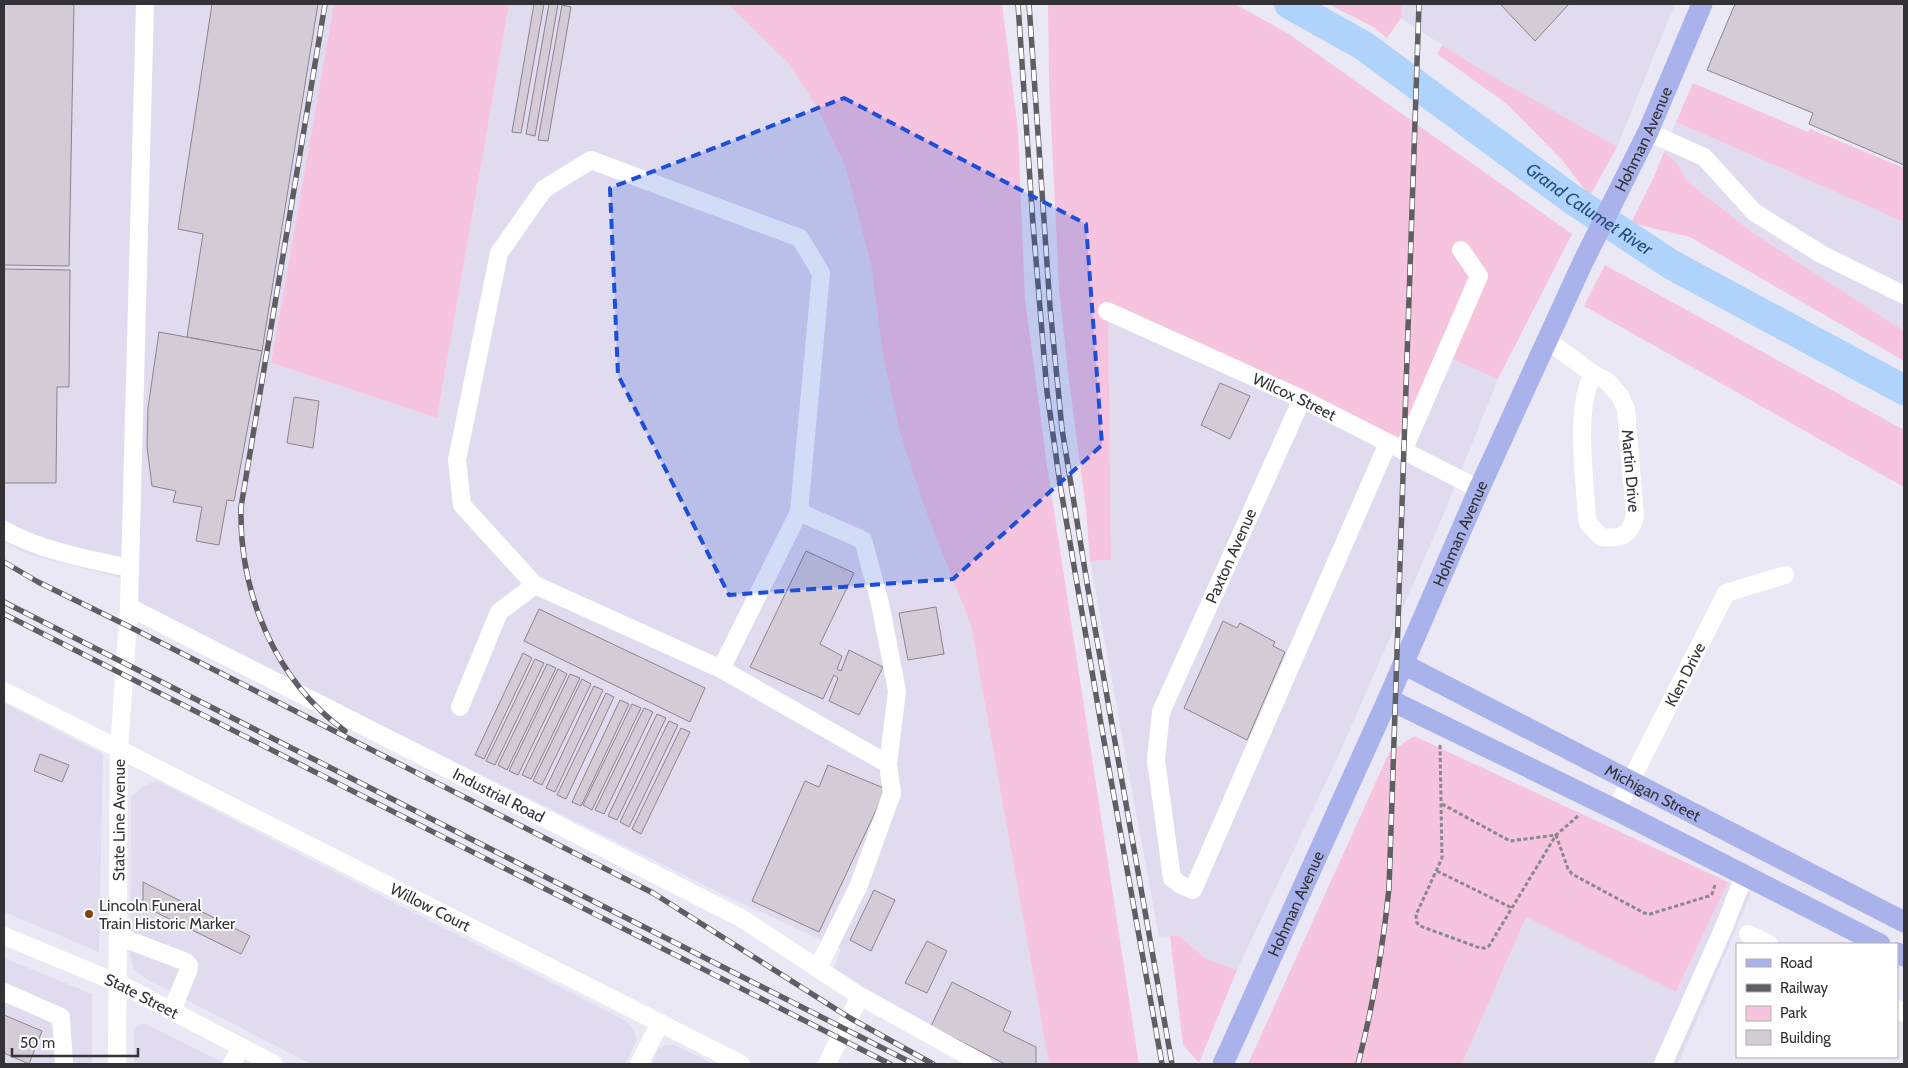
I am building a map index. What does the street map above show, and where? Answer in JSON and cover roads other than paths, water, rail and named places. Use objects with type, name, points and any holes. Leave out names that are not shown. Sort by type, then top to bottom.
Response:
[{"type":"main road","name":"Hohman Avenue","points":[[1223,1064],[1388,699],[1479,489],[1583,262],[1648,132],[1702,4]]},
{"type":"main road","name":"Michigan Street","points":[[1403,664],[1904,922]]},
{"type":"main road","name":"Michigan Street","points":[[1388,699],[1616,810],[1878,943]]},
{"type":"street","name":"State Line Avenue","points":[[117,1064],[119,748],[129,607],[145,4]]},
{"type":"street","points":[[1648,132],[1704,157],[1754,212],[1822,254],[1904,295]]},
{"type":"street","points":[[721,669],[799,512],[821,273],[800,238],[591,160],[544,189],[499,254],[457,460],[462,506],[535,586],[721,669],[888,764]]},
{"type":"street","points":[[1396,447],[1479,276],[1460,250]]},
{"type":"street","name":"Wilcox Street","points":[[1107,311],[1302,399],[1479,489]]},
{"type":"street","name":"Martin Drive","points":[[1547,340],[1593,374],[1607,381],[1620,396],[1626,409],[1629,421],[1635,516],[1633,526],[1625,535],[1615,538],[1601,537],[1588,524],[1587,518],[1582,414],[1585,395],[1593,374]]},
{"type":"street","name":"Paxton Avenue","points":[[1302,399],[1161,712],[1156,760],[1172,878],[1181,886],[1193,890],[1396,447]]},
{"type":"street","points":[[799,512],[863,540],[880,603],[897,691],[888,764],[892,793],[859,885],[818,968]]},
{"type":"street","points":[[4,530],[19,539],[96,561],[130,568]]},
{"type":"street","name":"Klen Drive","points":[[1616,810],[1632,782],[1726,593],[1786,575]]},
{"type":"street","points":[[460,707],[499,612],[535,586]]},
{"type":"street","name":"Industrial Road","points":[[129,607],[741,918],[860,996],[983,1064]]},
{"type":"street","name":"Willow Court","points":[[4,690],[741,1064]]},
{"type":"street","points":[[1663,1064],[1724,927],[1744,876]]},
{"type":"street","points":[[1748,934],[1767,943]]},
{"type":"street","name":"State Street","points":[[4,936],[118,983],[274,1064]]},
{"type":"street","points":[[118,936],[186,962],[189,965],[172,1011]]},
{"type":"street","points":[[4,992],[61,1017],[64,1064]]},
{"type":"street","points":[[827,1064],[860,996]]},
{"type":"street","points":[[639,1064],[660,1023]]},
{"type":"street","points":[[232,1064],[241,1047]]},
{"type":"waterway","name":"Grand Calumet River","points":[[1289,4],[1364,46],[1573,200],[1672,265],[1904,390]]},
{"type":"railway","points":[[325,4],[241,507],[242,539],[247,571],[255,602],[266,632],[281,660],[299,687],[320,710],[345,731]]},
{"type":"railway","points":[[1018,4],[1047,392],[1060,484],[1101,724],[1162,1064]]},
{"type":"railway","points":[[1029,4],[1050,307],[1062,429],[1088,589],[1172,1064]]},
{"type":"railway","points":[[1358,1064],[1377,977],[1389,888],[1419,4]]},
{"type":"railway","points":[[4,562],[38,582],[653,893],[850,1018],[933,1064]]},
{"type":"railway","points":[[4,602],[914,1064]]},
{"type":"railway","points":[[4,614],[890,1064]]},
{"type":"place","name":"Lincoln Funeral Train Historic Marker","points":[[89,914]]}]
